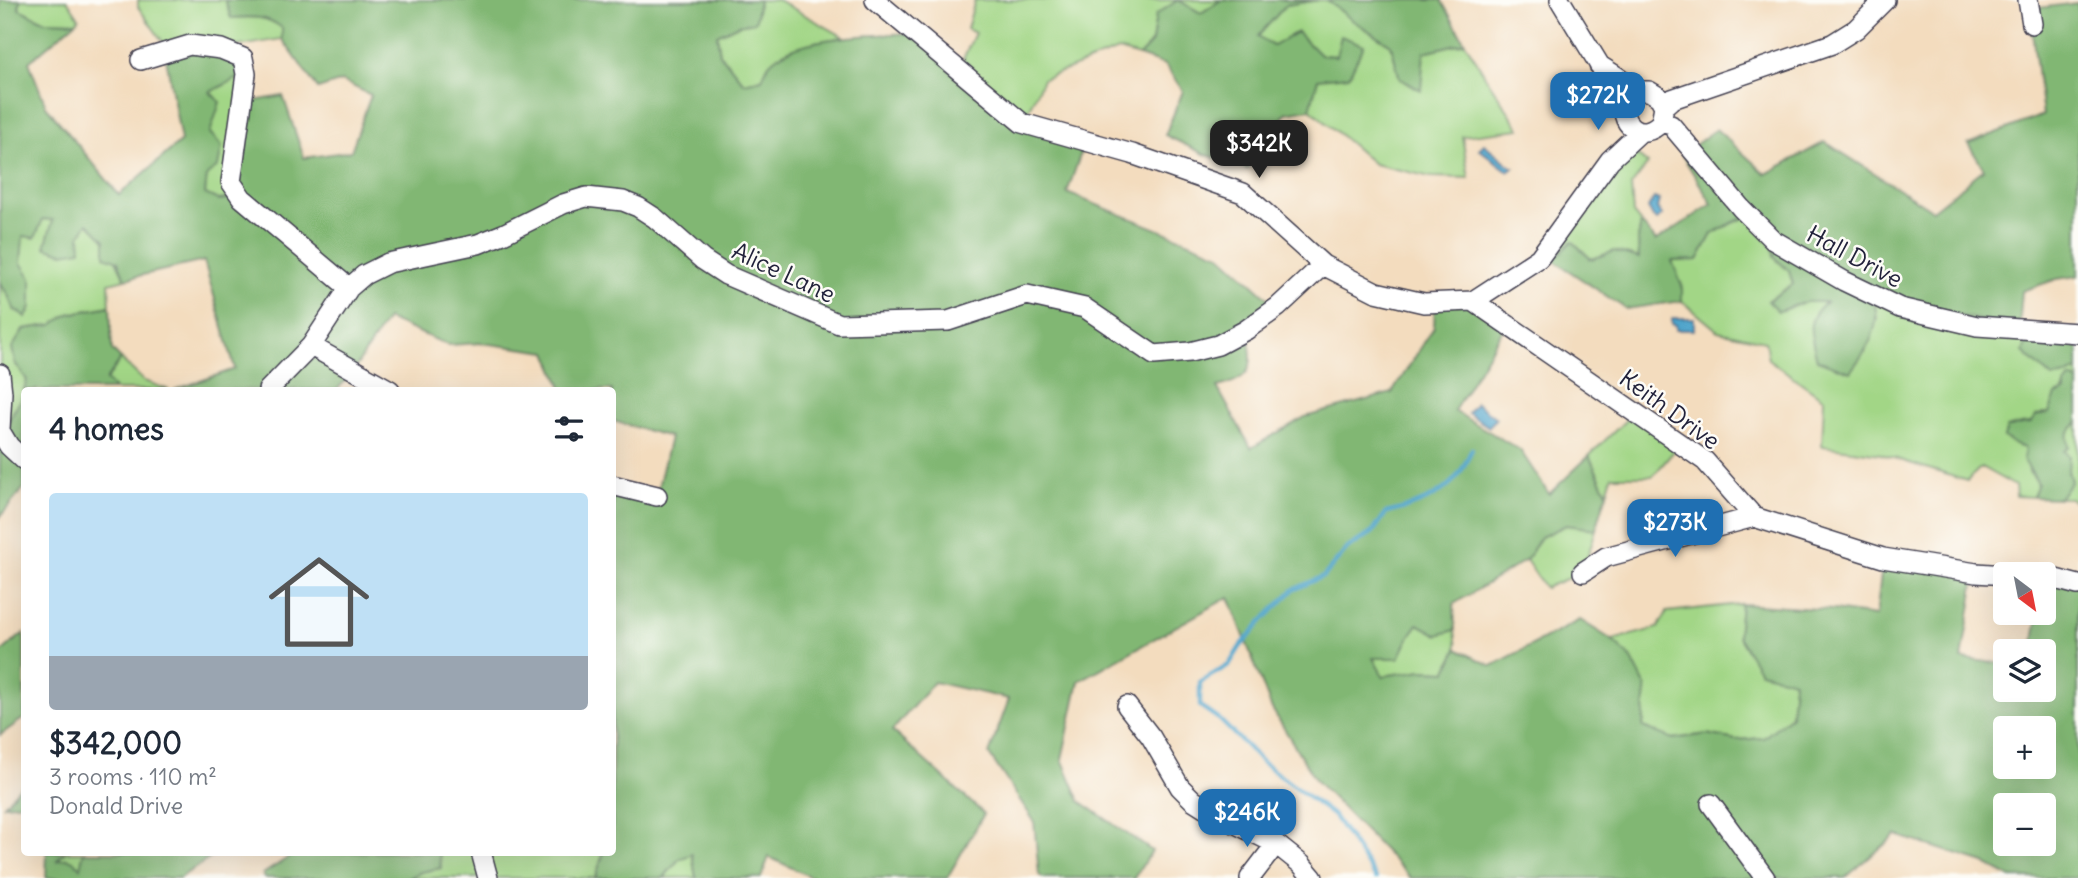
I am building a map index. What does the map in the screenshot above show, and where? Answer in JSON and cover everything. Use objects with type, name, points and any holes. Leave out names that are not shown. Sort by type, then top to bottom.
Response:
[{"type":"street","points":[[875,0],[1021,123],[1132,154],[1243,193],[1324,265],[1376,292],[1424,303],[1473,301],[1539,258],[1610,160],[1640,132],[1651,130],[1672,99],[1832,44],[1856,29],[1885,0]]},
{"type":"street","points":[[1560,0],[1600,65],[1634,129],[1640,132]]},
{"type":"street","points":[[2028,0],[2032,24]]},
{"type":"street","points":[[141,60],[190,45],[221,48],[243,58],[246,74],[231,181],[242,198],[349,288]]},
{"type":"street","points":[[1600,65],[1640,91],[1654,93],[1659,97],[1662,114]]},
{"type":"street","points":[[1610,160],[1624,111],[1631,95],[1640,91]]},
{"type":"street","name":"Hall Drive","points":[[1662,114],[1741,208],[1773,240],[1844,281],[1900,308],[1977,326],[2078,333]]},
{"type":"street","name":"Alice Lane","points":[[271,387],[311,346],[349,288],[363,275],[388,262],[478,244],[563,204],[586,197],[623,201],[655,218],[703,260],[726,275],[839,324],[948,321],[1027,295],[1085,308],[1154,355],[1190,352],[1218,345],[1278,307],[1324,265]]},
{"type":"street","name":"Keith Drive","points":[[1473,301],[1706,461],[1754,517]]},
{"type":"street","points":[[311,346],[385,387]]},
{"type":"street","points":[[0,374],[2,440],[21,457]]},
{"type":"street","points":[[616,486],[657,496]]},
{"type":"street","points":[[1583,572],[1606,557],[1754,517],[1883,558],[1993,574]]},
{"type":"street","points":[[2056,579],[2078,585]]},
{"type":"street","points":[[1127,706],[1151,737],[1180,787],[1193,800],[1276,844],[1314,878]]},
{"type":"street","points":[[1711,804],[1765,878]]},
{"type":"street","points":[[1250,878],[1276,844]]},
{"type":"street","points":[[482,856],[488,878]]},
{"type":"green space","points":[[0,0],[20,0],[19,9],[44,21],[76,22],[29,62],[46,106],[119,195],[181,141],[165,52],[221,49],[246,74],[210,92],[220,102],[210,133],[222,146],[218,167],[207,175],[205,194],[218,200],[241,198],[231,182],[242,103],[283,96],[304,158],[351,151],[371,95],[342,81],[318,89],[282,39],[282,28],[264,19],[231,18],[225,0],[759,0],[755,22],[738,25],[717,35],[720,54],[744,83],[762,79],[769,64],[796,47],[836,38],[912,33],[1022,123],[1085,141],[1067,193],[1220,254],[1278,307],[1246,330],[1251,360],[1245,374],[1229,384],[1217,387],[1251,448],[1305,417],[1392,393],[1434,327],[1435,303],[1473,301],[1506,324],[1454,411],[1520,450],[1549,494],[1589,456],[1607,493],[1596,529],[1566,525],[1541,537],[1526,560],[1454,604],[1455,630],[1438,635],[1418,624],[1399,658],[1373,658],[1383,676],[1423,670],[1447,671],[1457,649],[1492,666],[1580,620],[1612,640],[1632,659],[1646,687],[1643,727],[1673,739],[1707,734],[1736,740],[1763,738],[1791,716],[1794,681],[1760,672],[1738,636],[1741,604],[1833,610],[1876,616],[1883,558],[1976,573],[1962,659],[1993,663],[1993,702],[2056,702],[2056,639],[2034,639],[2037,625],[2056,625],[2056,579],[2078,585],[2078,878],[2012,878],[1984,863],[1896,835],[1845,878],[1411,878],[1316,781],[1271,707],[1229,597],[1079,681],[1062,759],[1080,801],[1152,851],[1134,878],[1044,878],[1039,875],[1034,821],[989,754],[1009,699],[934,682],[892,731],[984,814],[947,878],[813,878],[769,857],[761,878],[696,878],[692,854],[679,859],[666,878],[595,878],[603,856],[616,856],[616,486],[656,496],[670,437],[616,422],[616,387],[562,387],[547,352],[482,343],[448,345],[387,319],[354,370],[340,387],[183,387],[235,369],[204,261],[125,279],[118,261],[105,256],[105,240],[88,223],[80,235],[81,250],[63,253],[45,247],[53,220],[43,219],[35,238],[23,236],[21,263],[31,278],[31,307],[26,317],[14,309],[0,283]]},
{"type":"green space","points":[[20,0],[67,0],[79,18],[76,22],[44,21],[19,9]]},
{"type":"green space","points":[[138,0],[225,0],[231,18],[252,17],[271,21],[283,28],[282,39],[221,49],[165,52],[163,42],[138,7]]},
{"type":"green space","points":[[759,0],[778,0],[844,37],[815,42],[769,64],[762,79],[744,83],[720,54],[717,35],[738,25],[755,22]]},
{"type":"green space","points":[[975,0],[1178,0],[1156,15],[1152,42],[1139,56],[1118,50],[1043,79],[1022,123],[963,59],[975,33],[967,29]]},
{"type":"green space","points":[[1178,0],[1201,13],[1221,0],[1319,0],[1286,5],[1258,36],[1273,46],[1297,32],[1320,55],[1336,56],[1341,36],[1364,45],[1349,76],[1318,79],[1310,109],[1286,113],[1247,169],[1204,154],[1165,135],[1183,91],[1165,65],[1139,56],[1152,42],[1156,15]]},
{"type":"green space","points":[[1179,0],[1221,0],[1201,13]]},
{"type":"green space","points":[[1327,0],[1391,45],[1400,79],[1420,89],[1424,52],[1465,42],[1520,129],[1462,136],[1469,178],[1431,177],[1374,164],[1310,109],[1318,79],[1336,56],[1320,55],[1297,32],[1272,47],[1258,36],[1286,5]]},
{"type":"green space","points":[[1327,0],[1441,0],[1465,42],[1424,52],[1421,90],[1400,79],[1391,45]]},
{"type":"green space","points":[[2078,3],[2078,276],[2057,279],[2022,291],[2019,329],[1873,296],[1876,317],[1873,334],[1850,372],[1817,360],[1811,322],[1826,302],[1806,302],[1778,311],[1768,301],[1793,284],[1789,271],[1774,257],[1773,240],[1749,216],[1712,234],[1698,260],[1672,261],[1682,285],[1682,301],[1626,309],[1553,260],[1572,241],[1591,259],[1615,251],[1639,258],[1641,223],[1656,241],[1712,204],[1682,155],[1716,129],[1766,174],[1825,142],[1932,210],[1984,169],[1968,144],[2043,115],[2029,9]]},
{"type":"green space","points":[[246,74],[242,198],[218,200],[205,194],[210,92]]},
{"type":"green space","points":[[1625,145],[1648,164],[1631,186],[1633,213],[1641,223],[1639,258],[1615,251],[1591,259],[1572,241],[1553,260],[1539,258]]},
{"type":"green space","points":[[1749,216],[1773,240],[1774,257],[1789,271],[1793,284],[1769,300],[1779,311],[1806,302],[1827,302],[1865,352],[1877,318],[1873,295],[2031,330],[2063,377],[2078,370],[2078,381],[2070,378],[2049,413],[2042,413],[2031,423],[2007,428],[2005,437],[2015,445],[2025,448],[2029,472],[2038,483],[2033,497],[2016,496],[2015,486],[1981,467],[1967,481],[1881,454],[1822,446],[1824,399],[1768,359],[1765,341],[1718,331],[1682,301],[1682,285],[1671,261],[1698,260],[1712,234]]},
{"type":"green space","points":[[43,219],[53,220],[80,235],[88,223],[106,240],[125,279],[109,283],[110,306],[69,314],[52,325],[23,329],[15,363],[27,380],[25,387],[21,387],[21,399],[8,421],[0,403],[0,283],[14,309],[23,236]]},
{"type":"green space","points":[[110,306],[112,350],[121,359],[106,380],[112,387],[25,387],[27,380],[15,363],[12,348],[24,329],[52,325],[69,314]]},
{"type":"green space","points":[[2031,330],[2078,333],[2078,370],[2063,377],[2052,378],[2023,352]]},
{"type":"green space","points":[[121,359],[144,381],[161,387],[112,387],[106,380]]},
{"type":"green space","points":[[2070,378],[2078,381],[2078,421],[2069,432],[2069,447],[2064,451],[2069,456],[2068,472],[2071,481],[2059,498],[2033,497],[2038,483],[2023,459],[2025,448],[2004,437],[2007,428],[2031,423],[2036,416],[2049,413],[2056,395],[2065,391],[2065,385]]},
{"type":"green space","points":[[21,399],[21,492],[0,517],[0,403],[8,421]]},
{"type":"green space","points":[[1634,412],[1680,444],[1653,476],[1612,476],[1607,493],[1589,456]]},
{"type":"green space","points":[[2078,421],[2078,505],[2070,498],[2059,498],[2071,481],[2063,451],[2068,447],[2069,432]]},
{"type":"green space","points":[[1566,525],[1596,529],[1583,572],[1545,588],[1526,560],[1541,537]]},
{"type":"green space","points":[[1741,604],[1738,636],[1794,681],[1791,716],[1764,738],[1736,740],[1707,734],[1673,739],[1643,727],[1646,687],[1612,640],[1658,628],[1667,612]]},
{"type":"green space","points":[[1418,624],[1438,635],[1455,630],[1457,649],[1447,671],[1423,670],[1383,676],[1372,658],[1399,658]]},
{"type":"green space","points":[[21,636],[21,720],[0,735],[0,653]]},
{"type":"green space","points":[[21,785],[21,803],[4,805]]},
{"type":"green space","points":[[692,854],[696,878],[666,878],[679,859]]},
{"type":"green space","points":[[47,856],[61,856],[56,861],[69,859],[80,867],[83,856],[214,856],[179,878],[46,878]]},
{"type":"green space","points":[[61,856],[83,856],[80,868],[54,863]]},
{"type":"green space","points":[[291,856],[440,856],[441,868],[421,872],[409,878],[264,878],[263,874]]},
{"type":"green space","points":[[440,856],[603,856],[595,878],[409,878],[421,872],[441,868]]},
{"type":"water","points":[[1484,144],[1513,167],[1508,171],[1479,149]]},
{"type":"water","points":[[1654,198],[1659,200],[1657,208],[1662,215],[1657,220],[1648,208]]},
{"type":"water","points":[[1672,318],[1694,318],[1694,330],[1676,330]]},
{"type":"water","points":[[1476,403],[1496,418],[1489,427],[1468,413]]},
{"type":"waterway","points":[[1376,878],[1334,816],[1263,763],[1220,720],[1200,706],[1200,682],[1229,665],[1263,620],[1293,590],[1324,576],[1348,548],[1373,532],[1386,513],[1416,504],[1444,489],[1459,474],[1472,449]]}]
